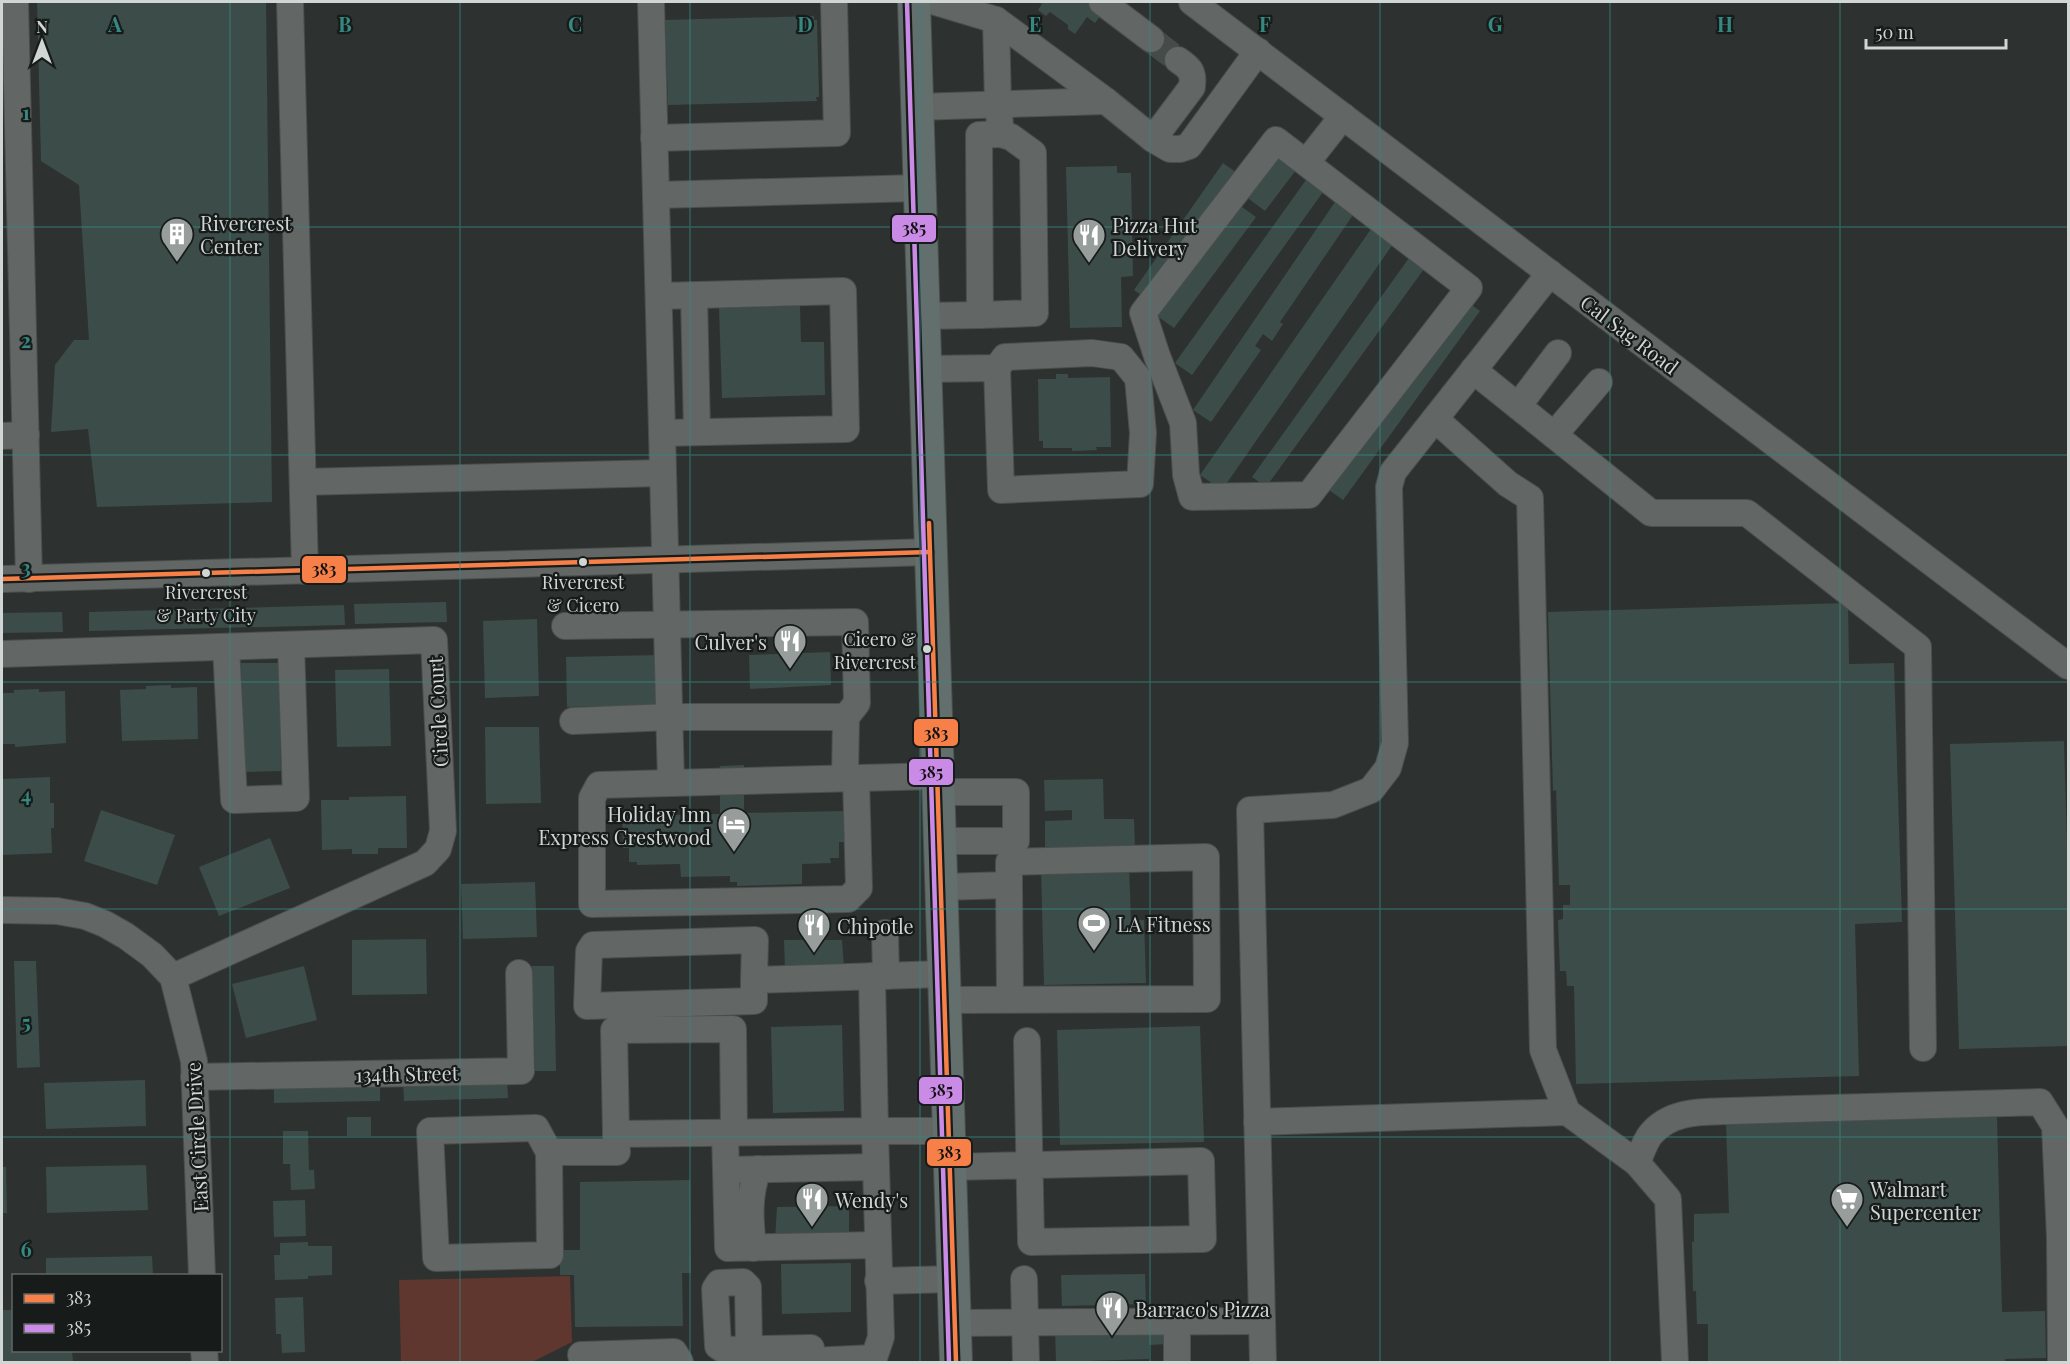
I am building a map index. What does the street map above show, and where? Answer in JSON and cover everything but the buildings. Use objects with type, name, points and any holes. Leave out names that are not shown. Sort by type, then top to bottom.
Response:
[{"type":"main road","points":[[914,2],[956,1362]]},
{"type":"street","points":[[15,2],[9,50],[14,435],[29,579]]},
{"type":"street","points":[[290,2],[305,571]]},
{"type":"street","points":[[651,2],[671,783]]},
{"type":"street","points":[[654,138],[837,133],[834,2]]},
{"type":"street","points":[[936,2],[971,6],[996,20],[1170,149],[1189,146],[1258,51]]},
{"type":"street","points":[[1102,2],[1151,39]]},
{"type":"street","name":"Cal Sag Road","points":[[1192,2],[2068,666]]},
{"type":"street","points":[[996,20],[1001,134]]},
{"type":"street","points":[[1154,139],[1192,87],[1194,78],[1191,69],[1178,60]]},
{"type":"street","points":[[917,107],[1106,101]]},
{"type":"street","points":[[1306,163],[1342,116]]},
{"type":"street","points":[[923,316],[980,315],[1035,313],[1033,153],[1011,137],[1001,134],[979,135],[980,315]]},
{"type":"street","points":[[1276,140],[1306,163],[1469,288],[1309,495],[1192,497],[1186,475],[1183,423],[1143,313],[1276,140]]},
{"type":"street","points":[[656,195],[920,188]]},
{"type":"street","points":[[1263,1362],[1250,810],[1333,805],[1371,790],[1388,768],[1395,743],[1389,487],[1393,472],[1550,273]]},
{"type":"street","points":[[659,296],[843,291],[846,429],[662,433]]},
{"type":"street","points":[[694,295],[697,432]]},
{"type":"street","points":[[1518,406],[1558,353]]},
{"type":"street","points":[[925,369],[1103,366],[1115,372],[1127,390],[1131,406],[1132,440],[1142,456],[1140,484],[1001,490],[997,368]]},
{"type":"street","points":[[1473,370],[1651,513],[1746,513],[1918,647],[1923,1048]]},
{"type":"street","points":[[1554,435],[1599,382]]},
{"type":"street","points":[[1434,419],[1508,484],[1530,498],[1543,1050],[1567,1112],[1637,1163],[1668,1199],[1675,1362]]},
{"type":"street","points":[[303,482],[663,473]]},
{"type":"street","points":[[2,579],[930,552]]},
{"type":"street","points":[[565,626],[855,622],[857,703],[846,717],[850,778],[859,888],[848,899],[592,904],[592,798],[599,785],[850,778],[1016,792],[1016,841],[939,841]]},
{"type":"street","name":"Circle Court","points":[[2,654],[434,640],[443,831],[438,849],[425,863],[173,977]]},
{"type":"street","points":[[226,647],[234,800],[296,798],[291,645]]},
{"type":"street","points":[[573,721],[670,717],[846,717]]},
{"type":"street","points":[[754,980],[879,976],[1011,999],[1208,999],[1206,857],[1009,862],[1011,999]]},
{"type":"street","points":[[941,887],[1009,885]]},
{"type":"street","name":"East Circle Drive","points":[[2,910],[57,910],[85,916],[126,936],[152,955],[173,977],[194,1061],[202,1274]]},
{"type":"street","points":[[790,1362],[874,1358],[881,1337],[874,1131],[879,976],[885,933]]},
{"type":"street","points":[[755,940],[754,980],[754,1001],[587,1006],[589,951],[593,945],[755,940]]},
{"type":"street","name":"134th Street","points":[[194,1077],[521,1071],[519,973]]},
{"type":"street","points":[[549,1152],[617,1152],[614,1030],[733,1029],[730,1133],[726,1170],[728,1248],[877,1245]]},
{"type":"street","points":[[950,1167],[1029,1165],[1201,1161],[1203,1239],[1031,1242],[1029,1165],[1027,1041]]},
{"type":"street","points":[[1637,1163],[1650,1135],[1664,1122],[1680,1115],[1730,1111],[2040,1102],[2055,1126],[2060,1237],[2061,1362]]},
{"type":"street","points":[[1257,1122],[1567,1112]]},
{"type":"street","points":[[536,1128],[549,1152],[550,1255],[436,1258],[430,1131],[536,1128]]},
{"type":"street","points":[[616,1134],[949,1131]]},
{"type":"street","points":[[726,1170],[875,1167]]},
{"type":"street","points":[[753,1248],[750,1215],[752,1187],[758,1169]]},
{"type":"street","points":[[878,1281],[953,1279]]},
{"type":"street","points":[[1024,1279],[1026,1362]]},
{"type":"street","points":[[1177,1321],[1177,1362]]},
{"type":"street","points":[[955,1323],[1262,1321]]},
{"type":"street","points":[[749,1349],[877,1345]]},
{"type":"street","points":[[581,1354],[674,1352],[680,1362]]},
{"type":"shaded area","points":[[570,1276],[572,1342],[532,1362],[401,1362],[399,1280]]},
{"type":"tunnel","points":[[1151,39],[1178,60]]},
{"type":"transit line","name":"385","points":[[907,2],[949,1362]]},
{"type":"transit line","name":"383","points":[[929,523],[956,1362]]},
{"type":"transit line","name":"383","points":[[2,579],[930,552]]},
{"type":"place","name":"Rivercrest Center","points":[[177,263]]},
{"type":"place","name":"Pizza Hut Delivery","points":[[1089,264]]},
{"type":"place","name":"Rivercrest & Cicero","points":[[583,562]]},
{"type":"place","name":"Rivercrest & Party City","points":[[206,573]]},
{"type":"place","name":"Cicero & Rivercrest","points":[[927,649]]},
{"type":"place","name":"Culver's","points":[[790,670]]},
{"type":"place","name":"Holiday Inn Express Crestwood","points":[[734,853]]},
{"type":"place","name":"LA Fitness","points":[[1094,952]]},
{"type":"place","name":"Chipotle","points":[[814,954]]},
{"type":"place","name":"Wendy's","points":[[812,1228]]},
{"type":"place","name":"Walmart Supercenter","points":[[1847,1228]]},
{"type":"place","name":"Barraco's Pizza","points":[[1112,1337]]}]
